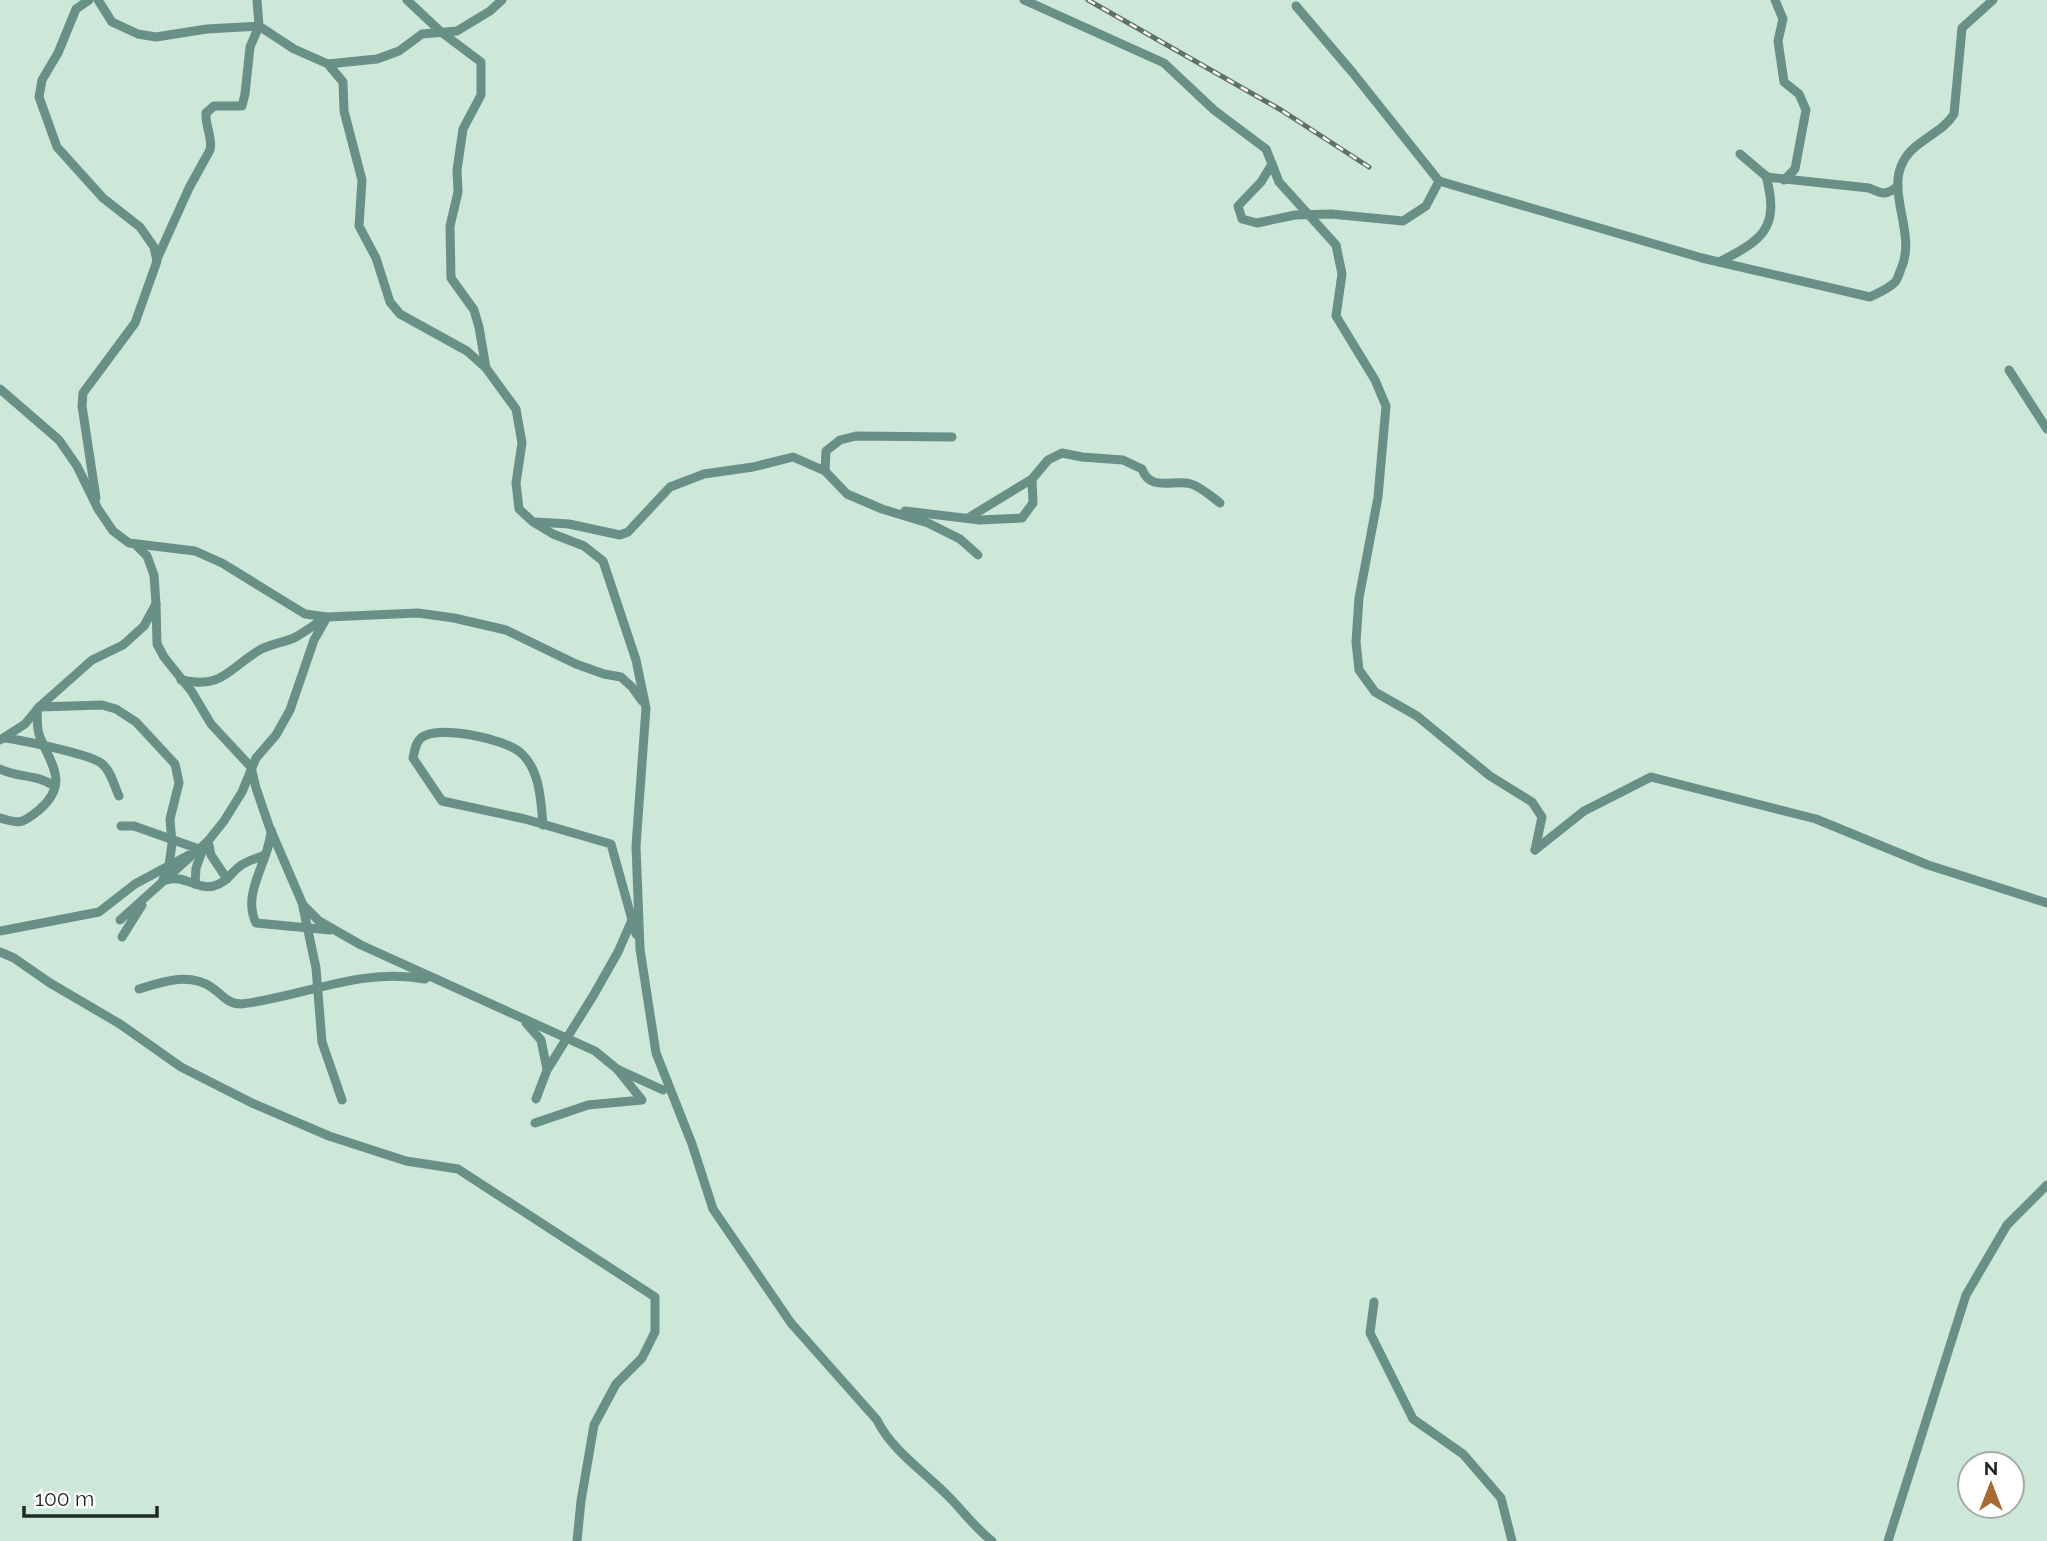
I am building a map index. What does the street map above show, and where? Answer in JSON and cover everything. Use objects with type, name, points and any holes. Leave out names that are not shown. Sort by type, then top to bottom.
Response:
[{"type":"street","points":[[89,0],[76,9],[58,53],[42,80],[39,97],[57,147],[103,198],[140,227],[154,247],[156,261]]},
{"type":"street","points":[[98,0],[112,22],[138,34],[156,37],[207,29],[258,26],[294,49],[328,64],[343,82],[344,111],[362,180],[359,226],[376,258],[390,302],[400,314],[467,351],[486,368],[516,409],[522,443],[516,483],[519,509],[533,522],[584,546],[603,561],[636,660],[646,708],[636,846],[640,949],[656,1053],[692,1144],[713,1209],[791,1323],[877,1420],[884,1435],[992,1541]]},
{"type":"street","points":[[98,509],[82,406],[83,393],[135,323],[156,261],[211,150],[212,143],[205,125],[206,113],[214,106],[242,106],[250,47],[258,26],[257,0]]},
{"type":"street","points":[[407,0],[441,32],[481,62],[481,95],[463,129],[457,170],[458,192],[450,226],[451,278],[474,310],[486,368]]},
{"type":"street","points":[[328,64],[377,60],[398,51],[422,34],[457,31],[490,11],[502,0]]},
{"type":"street","points":[[1024,0],[1164,63],[1214,110],[1266,149],[1279,182],[1336,246],[1342,274],[1336,316],[1375,380],[1386,406],[1378,497],[1359,598],[1356,642],[1359,670],[1375,692],[1417,716],[1490,776],[1532,802],[1542,817],[1535,850],[1584,811],[1651,776],[1816,818],[1928,865],[2047,903]]},
{"type":"street","points":[[1775,0],[1783,19],[1779,41],[1784,82],[1799,94],[1806,110],[1795,169],[1784,180]]},
{"type":"street","points":[[1296,6],[1439,181],[1718,262],[1870,297],[1895,282],[1906,258],[1906,232],[1897,180],[1903,160],[1947,125],[1954,114],[1962,28],[1993,0]]},
{"type":"street","points":[[1740,154],[1766,176],[1784,180],[1869,188],[1883,194],[1898,186]]},
{"type":"street","points":[[1272,164],[1261,182],[1238,206],[1242,219],[1257,223],[1306,214],[1331,214],[1403,221],[1426,206],[1439,181]]},
{"type":"street","points":[[1718,262],[1762,235],[1771,218],[1772,197],[1766,176]]},
{"type":"street","points":[[2009,370],[2047,429]]},
{"type":"street","points":[[0,389],[59,440],[77,466],[98,509],[113,531],[129,543],[195,551],[222,564],[305,614],[327,617],[418,613],[506,630],[576,664],[621,677],[632,687],[646,708]]},
{"type":"street","points":[[825,471],[826,451],[839,440],[856,436],[951,437]]},
{"type":"street","points":[[967,519],[1032,479],[1048,460],[1062,453],[1123,460],[1142,469],[1145,477],[1157,484],[1177,482],[1194,485],[1220,503]]},
{"type":"street","points":[[533,522],[569,524],[620,535],[628,533],[670,487],[704,474],[753,467],[793,457],[825,471],[847,494],[879,508],[929,523],[960,539],[978,555]]},
{"type":"street","points":[[879,508],[967,519],[1022,518],[1033,503],[1032,479]]},
{"type":"street","points":[[135,544],[147,556],[154,575],[157,644],[192,692],[211,724],[251,767],[271,830],[303,905],[318,986],[322,1042],[342,1100]]},
{"type":"street","points":[[2,739],[25,724],[38,708],[92,660],[123,645],[144,626],[156,604]]},
{"type":"street","points":[[181,680],[210,683],[228,674],[258,651],[295,637],[327,617]]},
{"type":"street","points":[[120,920],[204,845],[224,821],[242,792],[251,767],[290,710],[310,649],[327,617]]},
{"type":"street","points":[[38,708],[102,705],[116,709],[136,722],[175,764],[179,783],[170,819],[172,840],[169,865],[162,882]]},
{"type":"street","points":[[0,818],[16,823],[23,822],[48,800],[54,786],[55,770],[38,734],[38,708]]},
{"type":"street","points":[[543,825],[534,772],[522,753],[505,743],[466,734],[433,733],[422,737],[416,744],[413,758],[443,801],[611,844],[640,949]]},
{"type":"street","points":[[2,739],[78,753],[102,763],[119,796]]},
{"type":"street","points":[[0,769],[10,774],[40,778],[54,786]]},
{"type":"street","points":[[121,826],[134,825],[172,840],[204,845],[227,878]]},
{"type":"street","points":[[271,830],[271,841],[252,896],[252,914],[256,923],[332,930]]},
{"type":"street","points":[[0,930],[99,912],[135,884],[204,845]]},
{"type":"street","points":[[195,884],[197,862],[204,845]]},
{"type":"street","points":[[162,882],[179,877],[211,887],[227,878],[242,864],[265,855]]},
{"type":"street","points":[[122,937],[140,910],[143,900]]},
{"type":"street","points":[[303,905],[332,930],[440,982],[595,1051],[617,1069],[642,1100],[588,1105],[536,1123]]},
{"type":"street","points":[[536,1099],[547,1070],[618,952],[632,920]]},
{"type":"street","points":[[0,952],[120,1024],[181,1067],[251,1103],[341,1140],[406,1161],[458,1169],[655,1297],[655,1332],[642,1358],[616,1384],[594,1425],[581,1501],[578,1541]]},
{"type":"street","points":[[139,989],[168,980],[189,980],[209,986],[228,1001],[240,1004],[278,998],[318,986],[392,975],[440,982]]},
{"type":"street","points":[[519,1016],[541,1040],[547,1070]]},
{"type":"street","points":[[617,1069],[663,1090]]},
{"type":"street","points":[[1888,1541],[1966,1295],[2007,1225],[2047,1185]]},
{"type":"street","points":[[1374,1302],[1370,1333],[1413,1419],[1463,1454],[1501,1498],[1512,1541]]},
{"type":"railway","points":[[1088,0],[1281,110],[1369,167]]}]
